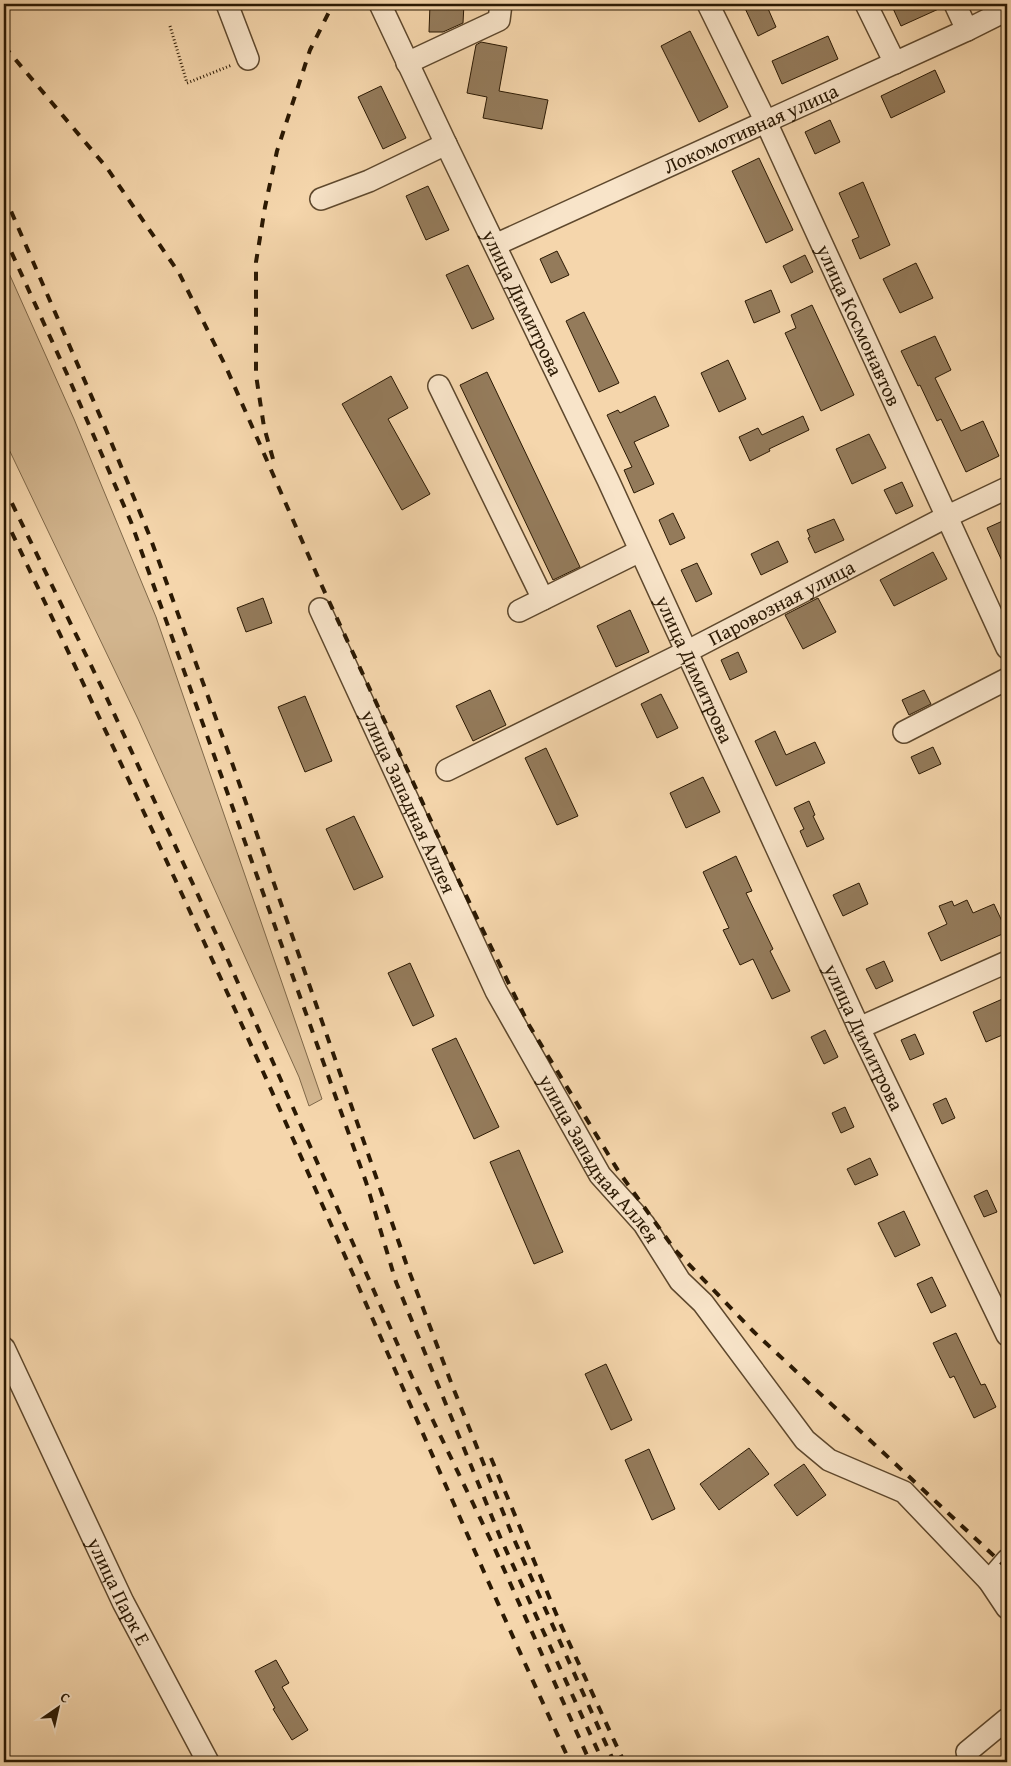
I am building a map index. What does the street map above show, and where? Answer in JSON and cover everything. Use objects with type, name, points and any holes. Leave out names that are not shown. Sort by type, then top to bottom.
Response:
[{"type":"street","points":[[227,4],[248,59]]},
{"type":"street","name":"улица Димитрова","points":[[380,4],[608,480],[859,1028],[1007,1335]]},
{"type":"street","points":[[407,63],[499,20],[501,4]]},
{"type":"street","name":"улица Космонавтов","points":[[708,4],[766,122],[1007,648]]},
{"type":"street","points":[[866,4],[895,63]]},
{"type":"street","points":[[955,4],[967,30]]},
{"type":"street","name":"Локомотивная улица","points":[[495,245],[1007,10]]},
{"type":"street","points":[[322,199],[369,181],[446,144]]},
{"type":"street","points":[[439,386],[543,599]]},
{"type":"street","name":"Паровозная улица","points":[[446,770],[686,652],[948,516],[1007,488]]},
{"type":"street","points":[[519,611],[640,551]]},
{"type":"street","name":"улица Западная Аллея","points":[[320,609],[496,991],[600,1175],[644,1224],[680,1281],[703,1302],[805,1440],[829,1460],[904,1492],[989,1581],[1007,1608]]},
{"type":"street","points":[[904,732],[1007,679]]},
{"type":"street","points":[[859,1028],[1007,962]]},
{"type":"street","name":"улица Парк Е","points":[[4,1348],[123,1602],[208,1762]]},
{"type":"street","points":[[989,1581],[1007,1560]]},
{"type":"street","points":[[967,1752],[1007,1719]]},
{"type":"path","points":[[170,26],[187,83],[248,59]]},
{"type":"shaded area","points":[[4,262],[74,419],[156,617],[322,1099],[309,1106],[299,1077],[138,719],[4,439]]},
{"type":"building","points":[[430,4],[464,4],[463,23],[443,32],[429,32]]},
{"type":"building","points":[[743,4],[766,4],[776,27],[758,36]]},
{"type":"building","points":[[891,4],[943,4],[943,7],[901,26]]},
{"type":"building","points":[[690,31],[728,107],[699,122],[661,46]]},
{"type":"building","points":[[828,36],[838,59],[782,84],[772,61]]},
{"type":"building","points":[[481,42],[507,47],[499,91],[548,100],[542,129],[483,118],[487,97],[467,93],[476,45]]},
{"type":"building","points":[[935,70],[945,92],[891,118],[881,96]]},
{"type":"building","points":[[381,86],[406,138],[383,149],[358,97]]},
{"type":"building","points":[[830,120],[840,142],[815,154],[805,132]]},
{"type":"building","points":[[759,158],[793,230],[766,243],[732,171]]},
{"type":"building","points":[[863,182],[890,245],[860,259],[852,240],[859,237],[839,193]]},
{"type":"building","points":[[428,186],[449,230],[426,240],[406,196]]},
{"type":"building","points":[[557,251],[569,275],[551,283],[540,259]]},
{"type":"building","points":[[805,255],[813,272],[791,283],[783,266]]},
{"type":"building","points":[[916,263],[933,298],[900,313],[883,279]]},
{"type":"building","points":[[468,265],[494,319],[472,329],[446,275]]},
{"type":"building","points":[[771,290],[780,312],[754,323],[745,301]]},
{"type":"building","points":[[812,305],[854,395],[821,411],[785,333],[796,328],[791,315]]},
{"type":"building","points":[[584,312],[619,383],[599,392],[566,321]]},
{"type":"building","points":[[935,336],[951,370],[935,378],[961,431],[983,421],[999,456],[966,472],[941,419],[937,421],[901,351]]},
{"type":"building","points":[[728,360],[746,399],[719,412],[701,373]]},
{"type":"building","points":[[487,372],[580,567],[553,580],[460,385]]},
{"type":"building","points":[[391,376],[408,408],[388,419],[430,494],[402,510],[342,404]]},
{"type":"building","points":[[655,396],[669,426],[634,442],[654,484],[634,493],[624,470],[632,467],[607,415],[618,410],[620,413]]},
{"type":"building","points":[[803,416],[809,430],[769,449],[770,451],[750,461],[739,437],[758,428],[762,435]]},
{"type":"building","points":[[869,434],[886,468],[852,484],[836,449]]},
{"type":"building","points":[[902,482],[913,506],[896,514],[884,490]]},
{"type":"building","points":[[673,513],[685,538],[670,545],[659,520]]},
{"type":"building","points":[[834,519],[844,540],[815,553],[808,538],[810,537],[807,530]]},
{"type":"building","points":[[1007,519],[1007,572],[987,528]]},
{"type":"building","points":[[778,541],[788,562],[761,575],[751,554]]},
{"type":"building","points":[[933,552],[947,579],[894,606],[880,580]]},
{"type":"building","points":[[697,563],[712,594],[696,602],[681,570]]},
{"type":"building","points":[[263,598],[272,623],[246,632],[237,608]]},
{"type":"building","points":[[818,598],[836,632],[803,649],[785,615]]},
{"type":"building","points":[[630,610],[649,652],[616,667],[597,626]]},
{"type":"building","points":[[738,652],[747,672],[730,680],[721,660]]},
{"type":"building","points":[[490,690],[506,725],[473,741],[456,706]]},
{"type":"building","points":[[924,690],[931,704],[909,715],[902,700]]},
{"type":"building","points":[[661,694],[678,728],[657,738],[641,704]]},
{"type":"building","points":[[305,696],[332,761],[305,772],[278,707]]},
{"type":"building","points":[[775,731],[786,755],[815,742],[825,763],[776,786],[755,741]]},
{"type":"building","points":[[933,747],[941,764],[919,774],[911,757]]},
{"type":"building","points":[[546,748],[578,816],[557,825],[525,758]]},
{"type":"building","points":[[703,777],[720,812],[686,828],[670,793]]},
{"type":"building","points":[[809,801],[815,815],[813,816],[824,839],[807,847],[800,831],[804,829],[794,808]]},
{"type":"building","points":[[354,816],[383,877],[354,890],[326,829]]},
{"type":"building","points":[[736,856],[752,891],[746,893],[773,949],[770,951],[790,991],[772,999],[753,959],[740,965],[723,930],[729,928],[703,872]]},
{"type":"building","points":[[859,883],[868,904],[843,916],[833,895]]},
{"type":"building","points":[[967,900],[973,913],[994,904],[1007,932],[941,961],[928,933],[947,924],[939,906],[952,901],[954,906]]},
{"type":"building","points":[[884,961],[893,981],[876,989],[866,969]]},
{"type":"building","points":[[410,963],[434,1016],[413,1026],[388,973]]},
{"type":"building","points":[[1007,997],[1007,1033],[986,1042],[973,1012]]},
{"type":"building","points":[[825,1030],[838,1057],[824,1064],[811,1037]]},
{"type":"building","points":[[915,1034],[924,1054],[910,1060],[901,1040]]},
{"type":"building","points":[[456,1038],[499,1127],[474,1139],[432,1049]]},
{"type":"building","points":[[946,1098],[955,1118],[942,1124],[933,1104]]},
{"type":"building","points":[[845,1107],[854,1127],[841,1133],[832,1113]]},
{"type":"building","points":[[519,1150],[563,1252],[534,1264],[490,1162]]},
{"type":"building","points":[[870,1158],[878,1175],[855,1185],[847,1169]]},
{"type":"building","points":[[987,1190],[997,1212],[984,1217],[974,1196]]},
{"type":"building","points":[[904,1211],[920,1245],[895,1257],[878,1223]]},
{"type":"building","points":[[932,1277],[946,1306],[931,1313],[917,1284]]},
{"type":"building","points":[[956,1333],[981,1385],[985,1384],[996,1407],[974,1418],[954,1376],[950,1378],[933,1343]]},
{"type":"building","points":[[606,1364],[632,1420],[611,1430],[585,1374]]},
{"type":"building","points":[[749,1448],[769,1474],[719,1510],[700,1484]]},
{"type":"building","points":[[649,1449],[675,1509],[652,1520],[625,1460]]},
{"type":"building","points":[[804,1464],[826,1495],[797,1516],[774,1485]]},
{"type":"building","points":[[276,1660],[289,1683],[282,1687],[308,1730],[292,1740],[273,1709],[275,1708],[255,1671]]},
{"type":"railway","points":[[273,459],[264,427],[256,375],[256,262],[277,151],[310,50],[333,4]]},
{"type":"railway","points":[[4,46],[107,168],[179,273],[226,367],[321,584],[459,881],[529,1025],[619,1172],[675,1250],[754,1332],[1007,1568]]},
{"type":"railway","points":[[4,195],[107,432],[150,537],[230,757],[406,1263],[452,1385],[513,1537],[614,1762]]},
{"type":"railway","points":[[4,236],[67,374],[131,522],[366,1182],[396,1282],[501,1539],[603,1762]]},
{"type":"railway","points":[[4,487],[104,692],[223,949],[412,1377],[494,1547],[590,1762]]},
{"type":"railway","points":[[4,516],[251,1045],[570,1762]]},
{"type":"railway","points":[[491,1458],[560,1623],[624,1762]]}]
